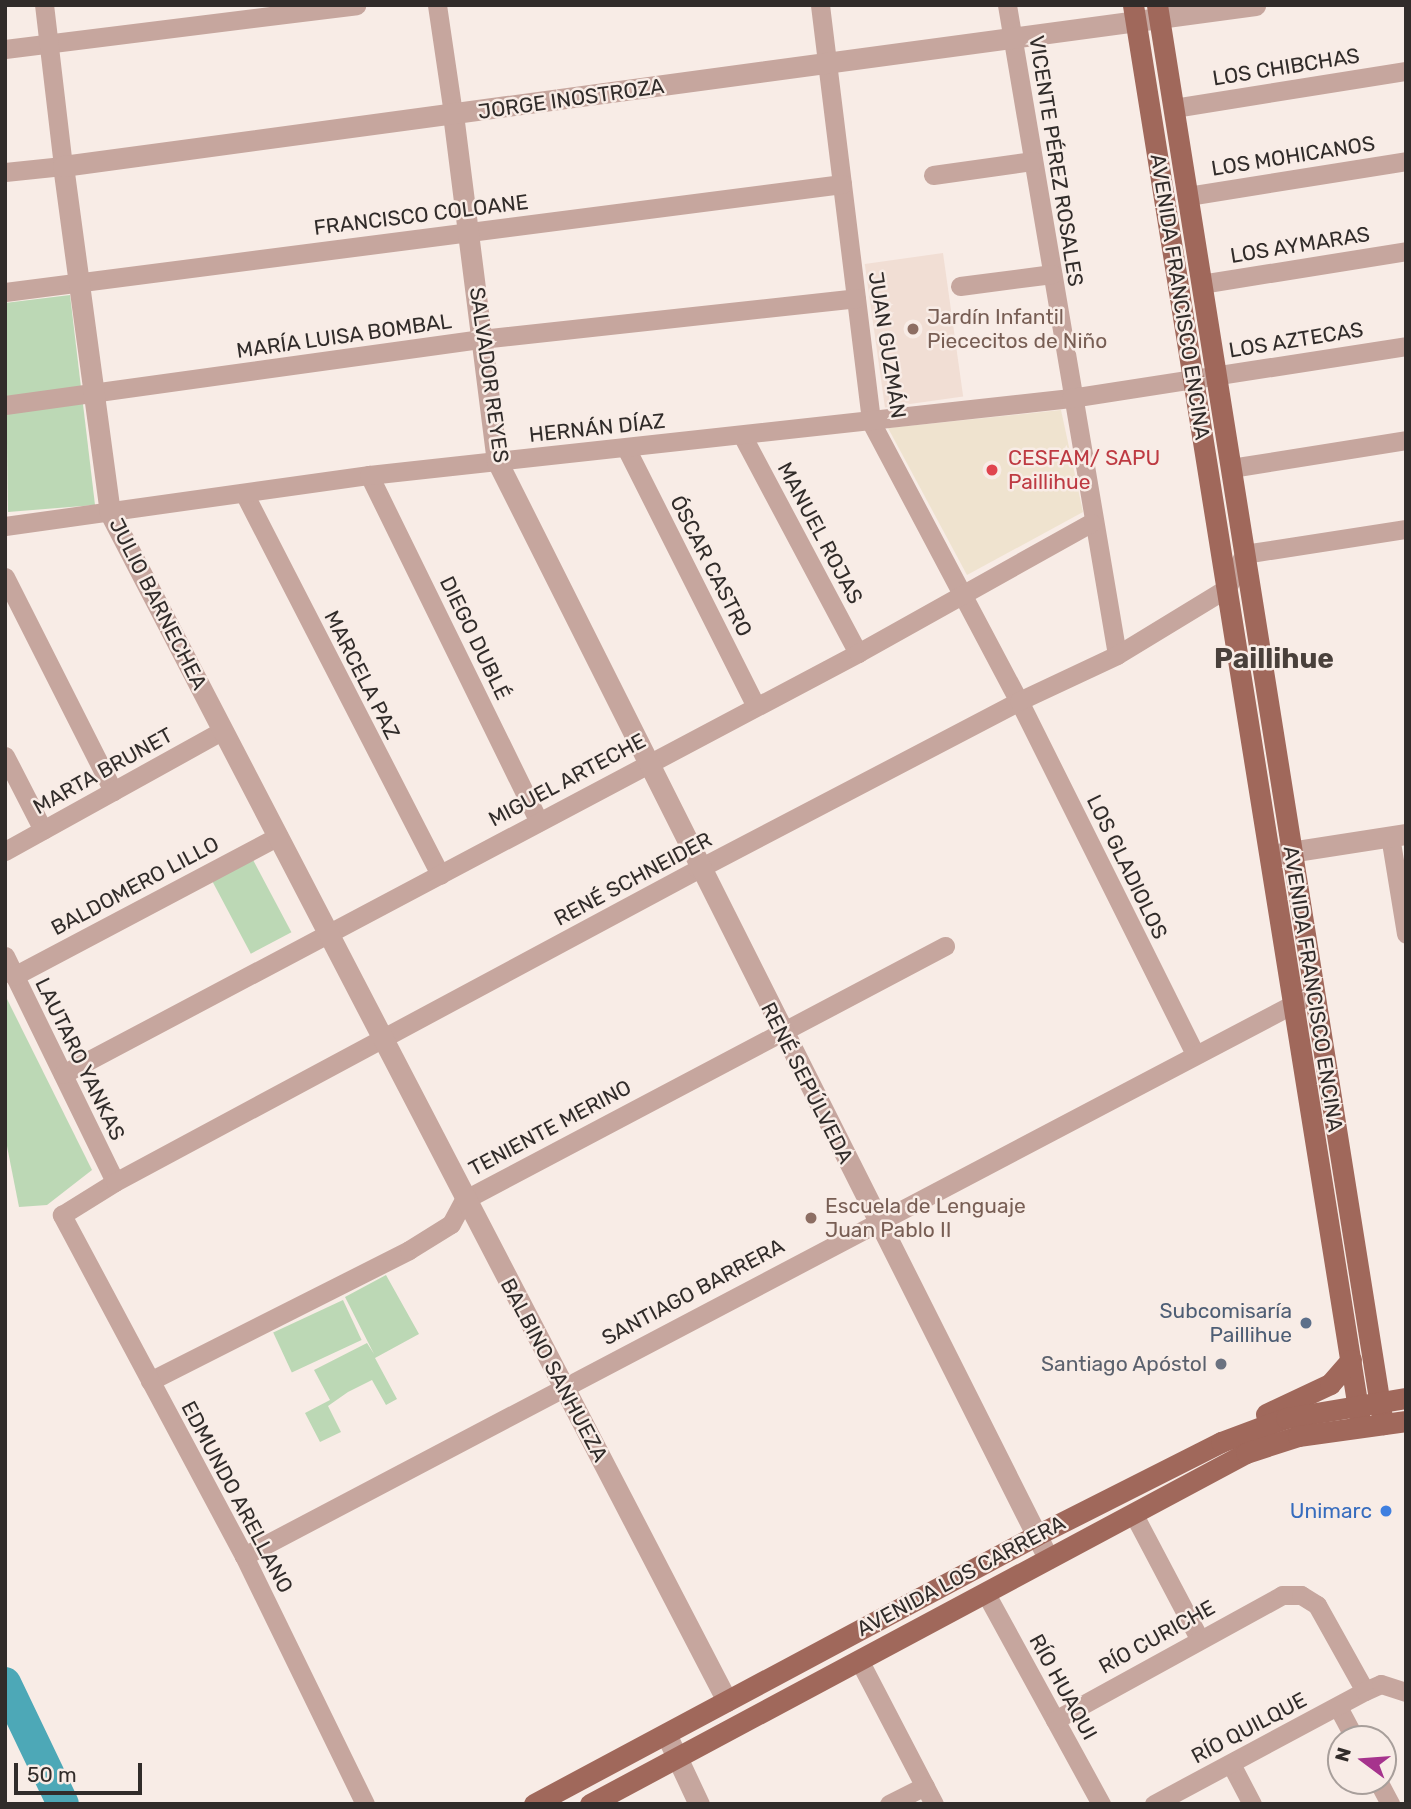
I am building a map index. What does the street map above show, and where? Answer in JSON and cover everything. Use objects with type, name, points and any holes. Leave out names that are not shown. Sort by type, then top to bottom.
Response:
[{"type":"main road","name":"AVENIDA FRANCISCO ENCINA","points":[[1158,13],[1314,993],[1368,1404],[1361,1427]]},
{"type":"main road","name":"AVENIDA FRANCISCO ENCINA","points":[[1134,15],[1351,1360],[1368,1404],[1383,1424]]},
{"type":"main road","points":[[1222,1442],[1232,1431],[1330,1384],[1351,1360]]},
{"type":"main road","name":"AVENIDA LOS CARRERA","points":[[534,1804],[1037,1535],[1222,1442],[1286,1418],[1406,1398]]},
{"type":"main road","name":"AVENIDA LOS CARRERA","points":[[590,1804],[1246,1453],[1298,1436],[1406,1421]]},
{"type":"street","name":"JULIO BARNECHEA","points":[[44,5],[92,394],[110,513],[382,1038]]},
{"type":"street","points":[[5,49],[356,5]]},
{"type":"street","name":"SALVADOR REYES","points":[[437,5],[470,232],[497,461],[698,869]]},
{"type":"street","name":"JUAN GUZMÁN","points":[[820,5],[871,422],[1019,701]]},
{"type":"street","name":"VICENTE PÉREZ ROSALES","points":[[1007,5],[1091,523],[1117,656]]},
{"type":"street","name":"JORGE INOSTROZA","points":[[5,172],[1013,40],[1134,15],[1255,5]]},
{"type":"street","name":"LOS CHIBCHAS","points":[[1174,108],[1406,71]]},
{"type":"street","points":[[933,175],[1033,161]]},
{"type":"street","name":"LOS MOHICANOS","points":[[1188,196],[1406,161]]},
{"type":"street","name":"FRANCISCO COLOANE","points":[[5,292],[842,184]]},
{"type":"street","name":"LOS AYMARAS","points":[[1201,284],[1406,251]]},
{"type":"street","points":[[960,286],[1052,274]]},
{"type":"street","name":"MARÍA LUISA BOMBAL","points":[[5,405],[481,339],[856,298]]},
{"type":"street","name":"LOS AZTECAS","points":[[1194,379],[1406,346]]},
{"type":"street","name":"HERNÁN DÍAZ","points":[[5,526],[245,495],[369,475],[871,422],[1071,398],[1194,379]]},
{"type":"street","name":"MANUEL ROJAS","points":[[742,435],[858,653]]},
{"type":"street","points":[[1231,468],[1406,440]]},
{"type":"street","name":"ÓSCAR CASTRO","points":[[626,448],[755,705]]},
{"type":"street","name":"DIEGO DUBLÉ","points":[[369,475],[539,822]]},
{"type":"street","name":"MARCELA PAZ","points":[[245,495],[440,875]]},
{"type":"street","name":"MIGUEL ARTECHE","points":[[63,1074],[755,705],[858,653],[961,592],[1091,523]]},
{"type":"street","points":[[1227,588],[1244,554],[1406,528]]},
{"type":"street","points":[[5,577],[113,791]]},
{"type":"street","name":"RENÉ SCHNEIDER","points":[[62,1215],[114,1182],[698,869],[1019,701],[1117,656],[1227,588]]},
{"type":"street","name":"LOS GLADIOLOS","points":[[1019,701],[1195,1054]]},
{"type":"street","name":"MARTA BRUNET","points":[[5,851],[223,730]]},
{"type":"street","points":[[5,756],[43,830]]},
{"type":"street","points":[[1270,855],[1398,835],[1406,934]]},
{"type":"street","name":"BALDOMERO LILLO","points":[[14,976],[278,836]]},
{"type":"street","name":"RENÉ SEPÚLVEDA","points":[[698,869],[1048,1558]]},
{"type":"street","name":"TENIENTE MERINO","points":[[150,1381],[409,1250],[451,1224],[464,1200],[780,1030],[945,946]]},
{"type":"street","name":"LAUTARO YANKAS","points":[[5,956],[114,1182]]},
{"type":"street","name":"SANTIAGO BARRERA","points":[[244,1556],[876,1219],[1314,993]]},
{"type":"street","name":"BALBINO SANHUEZA","points":[[382,1038],[727,1701]]},
{"type":"street","name":"EDMUNDO ARELLANO","points":[[62,1215],[244,1556],[365,1804]]},
{"type":"street","points":[[1133,1513],[1199,1638]]},
{"type":"street","name":"RÍO HUAQUI","points":[[985,1592],[1101,1804]]},
{"type":"street","name":"RÍO CURICHE","points":[[1055,1720],[1199,1638],[1282,1595],[1301,1595],[1317,1605],[1365,1691]]},
{"type":"street","points":[[859,1660],[934,1804]]},
{"type":"street","points":[[1365,1691],[1381,1684],[1406,1692]]},
{"type":"street","name":"RÍO QUILQUE","points":[[1154,1804],[1365,1691]]},
{"type":"street","points":[[1338,1707],[1348,1725]]},
{"type":"street","points":[[666,1734],[699,1804]]},
{"type":"street","points":[[1231,1764],[1252,1804]]},
{"type":"street","points":[[889,1804],[925,1786]]},
{"type":"shaded area","name":"Jardín Infantil Piececitos de Niño","points":[[943,253],[963,397],[885,408],[865,264]]},
{"type":"shaded area","name":"CESFAM/ SAPU Paillihue","points":[[1061,410],[1083,512],[967,575],[888,428]]},
{"type":"green space","points":[[70,295],[95,505],[8,512],[5,303]]},
{"type":"green space","points":[[252,858],[291,932],[251,954],[211,880]]},
{"type":"green space","points":[[5,995],[92,1170],[47,1205],[19,1207],[5,1136]]},
{"type":"green space","points":[[386,1275],[419,1334],[375,1358],[397,1399],[386,1405],[372,1380],[348,1392],[328,1406],[341,1432],[320,1442],[305,1413],[330,1400],[314,1370],[367,1343],[374,1354],[345,1297]]},
{"type":"green space","points":[[343,1300],[362,1340],[292,1372],[273,1333]]},
{"type":"waterway","points":[[5,1683],[63,1804]]},
{"type":"place","name":"Jardín Infantil Piececitos de Niño","points":[[913,329]]},
{"type":"place","name":"CESFAM/ SAPU Paillihue","points":[[992,470]]},
{"type":"place","name":"Escuela de Lenguaje Juan Pablo II","points":[[811,1218]]},
{"type":"place","name":"Subcomisaría Paillihue","points":[[1306,1323]]},
{"type":"place","name":"Santiago Apóstol","points":[[1221,1364]]},
{"type":"place","name":"Unimarc","points":[[1386,1511]]},
{"type":"district","name":"Paillihue","points":[[1274,659]]}]
